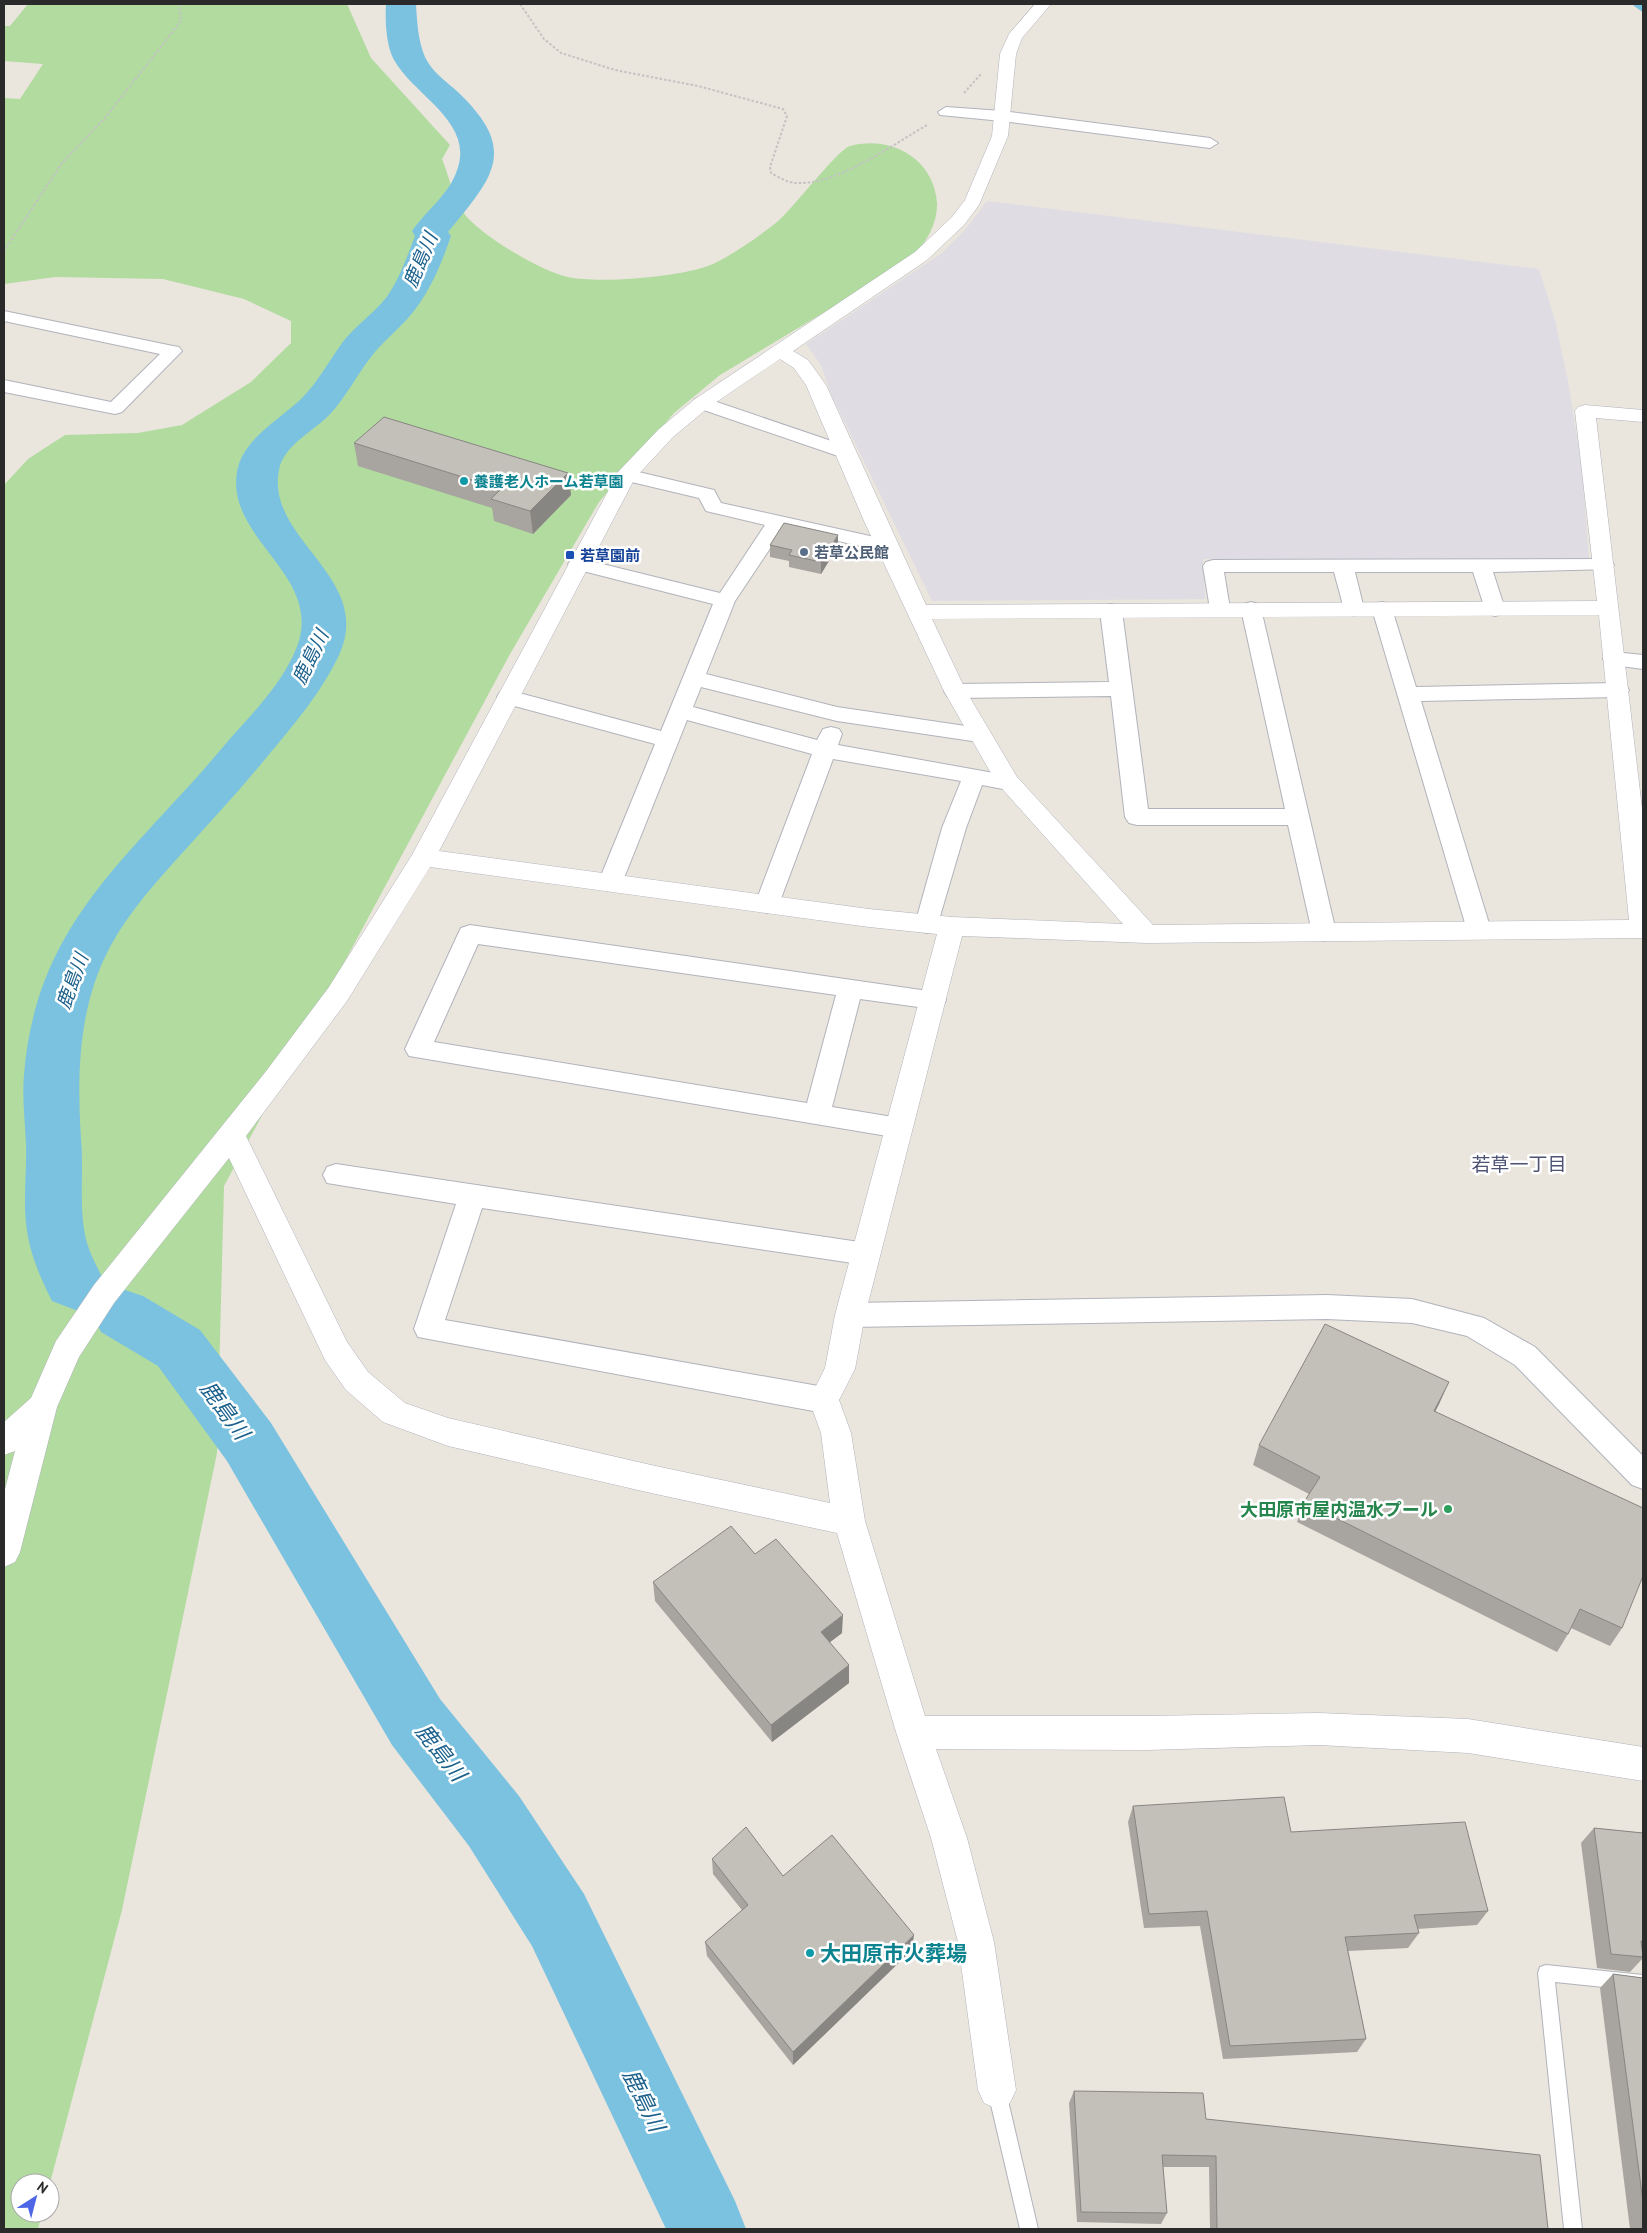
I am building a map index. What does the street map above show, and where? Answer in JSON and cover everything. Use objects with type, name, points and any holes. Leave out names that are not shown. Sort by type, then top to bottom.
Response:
[{"type":"street","points":[[4,1552],[42,1407],[67,1350],[104,1294],[232,1136],[338,994],[424,857],[626,475],[666,433],[702,403],[921,256],[941,239],[973,201],[1000,136],[1008,54],[1015,37],[1043,4]]},
{"type":"street","points":[[946,112],[1002,116],[1210,143]]},
{"type":"street","points":[[4,316],[173,351],[115,408],[4,386]]},
{"type":"street","points":[[780,351],[801,364],[816,385],[954,691],[1008,782],[1147,934]]},
{"type":"street","points":[[702,403],[845,452]]},
{"type":"street","points":[[1643,416],[1585,411],[1609,608],[1643,933]]},
{"type":"street","points":[[626,475],[707,494],[713,507],[888,546]]},
{"type":"street","points":[[610,883],[725,600],[778,521]]},
{"type":"street","points":[[578,564],[725,600]]},
{"type":"street","points":[[1220,609],[1213,566],[1604,565]]},
{"type":"street","points":[[1343,566],[1354,609]]},
{"type":"street","points":[[1482,566],[1495,609]]},
{"type":"street","points":[[919,612],[1609,608]]},
{"type":"street","points":[[1251,609],[1324,932]]},
{"type":"street","points":[[1382,609],[1479,930]]},
{"type":"street","points":[[1111,611],[1136,817],[1298,817]]},
{"type":"street","points":[[1614,659],[1643,662]]},
{"type":"street","points":[[693,678],[837,714],[979,735]]},
{"type":"street","points":[[954,691],[1121,689]]},
{"type":"street","points":[[1408,694],[1618,690]]},
{"type":"street","points":[[508,697],[668,740]]},
{"type":"street","points":[[680,711],[825,750],[1008,782]]},
{"type":"street","points":[[767,904],[837,714]]},
{"type":"street","points":[[974,776],[954,828],[940,925],[933,1000],[850,1316],[840,1369],[824,1400],[836,1433],[849,1521],[913,1732],[949,1838],[976,1942],[997,2090]]},
{"type":"street","points":[[424,857],[767,904],[940,925],[1147,934],[1643,929]]},
{"type":"street","points":[[899,1128],[418,1049],[470,934],[933,1000]]},
{"type":"street","points":[[817,1115],[850,988]]},
{"type":"street","points":[[232,1136],[336,1351],[357,1381],[394,1413],[448,1432],[660,1481],[849,1521]]},
{"type":"street","points":[[336,1175],[866,1254]]},
{"type":"street","points":[[472,1195],[428,1329],[824,1400]]},
{"type":"street","points":[[850,1316],[1327,1308],[1412,1311],[1474,1326],[1525,1356],[1643,1476]]},
{"type":"street","points":[[4,1441],[42,1407]]},
{"type":"street","points":[[913,1732],[1147,1733],[1319,1728],[1468,1736],[1643,1764]]},
{"type":"lane","points":[[1573,2229],[1546,1973],[1643,1984]]},
{"type":"lane","points":[[997,2090],[1029,2229]]},
{"type":"path","points":[[4,251],[62,163],[105,118],[182,21],[179,4]]},
{"type":"path","points":[[520,4],[544,39],[561,53],[608,68],[698,86],[783,109],[787,116],[772,156],[771,173],[796,183],[823,178],[849,167],[928,124],[952,107],[972,82],[1008,54]]},
{"type":"shaded area","points":[[987,201],[1539,269],[1555,320],[1568,381],[1582,468],[1589,559],[1203,559],[1205,599],[932,601],[831,394],[821,365],[806,344],[942,253],[965,230]]},
{"type":"green space","points":[[28,4],[347,4],[371,58],[450,145],[442,159],[454,194],[463,212],[482,231],[511,251],[543,268],[568,277],[601,280],[644,278],[687,272],[717,262],[748,244],[777,222],[836,157],[850,146],[865,143],[880,144],[894,147],[907,154],[919,162],[928,174],[934,187],[937,203],[933,226],[911,260],[720,375],[674,413],[599,502],[510,654],[224,1186],[217,1453],[122,1910],[53,2173],[10,2173],[10,2223],[40,2223],[38,2229],[4,2229],[4,485],[28,459],[65,435],[138,433],[182,425],[251,382],[291,343],[291,321],[244,299],[163,279],[55,277],[4,284],[4,98],[20,99],[43,64],[4,61],[4,26],[10,26]]},
{"type":"building","points":[[384,417],[568,473],[530,511],[491,499],[501,489],[354,443]]},
{"type":"building","points":[[784,523],[838,535],[821,562],[789,555],[792,550],[770,545]]},
{"type":"building","name":"大田原市屋内温水プール","points":[[1325,1324],[1449,1382],[1434,1411],[1643,1508],[1643,1576],[1622,1628],[1580,1609],[1568,1634],[1304,1502],[1320,1477],[1259,1445]]},
{"type":"building","points":[[731,1526],[755,1554],[776,1539],[843,1615],[821,1632],[849,1665],[771,1725],[653,1582]]},
{"type":"building","points":[[1284,1797],[1291,1832],[1465,1822],[1488,1911],[1414,1915],[1419,1933],[1345,1937],[1366,2039],[1230,2046],[1207,1911],[1149,1914],[1133,1806]]},
{"type":"building","name":"大田原市火葬場","points":[[746,1827],[783,1876],[832,1835],[914,1935],[793,2052],[705,1942],[748,1905],[712,1859]]},
{"type":"building","points":[[1594,1828],[1643,1833],[1643,1941],[1641,1941],[1643,1957],[1611,1954]]},
{"type":"building","points":[[1613,1974],[1643,1978],[1643,2202]]},
{"type":"building","points":[[1074,2091],[1203,2093],[1206,2119],[1540,2155],[1548,2229],[1217,2229],[1216,2156],[1162,2155],[1167,2213],[1081,2212]]},
{"type":"waterway","name":"鹿島川","points":[[78,1287],[73,1284],[61,1252],[57,1238],[54,1211],[54,1157],[50,1091],[55,1040],[66,990],[86,943],[117,897],[154,853],[213,790],[269,723],[306,674],[315,657],[323,639],[325,618],[320,598],[309,578],[267,517],[259,496],[257,474],[260,464],[272,446],[316,406],[363,342],[398,307],[422,264],[433,236],[430,231],[460,195],[474,173],[478,155],[476,139],[469,124],[410,60],[402,25],[401,4]]},
{"type":"waterway","points":[[1636,4],[1643,9]]},
{"type":"waterway","name":"鹿島川","points":[[122,1314],[179,1348],[249,1442],[416,1722],[494,1821],[558,1920],[707,2229]]},
{"type":"place","name":"養護老人ホーム若草園","points":[[464,481]]},
{"type":"place","name":"若草公民館","points":[[804,552]]},
{"type":"place","name":"若草園前","points":[[570,555]]},
{"type":"place","name":"大田原市屋内温水プール","points":[[1448,1509]]},
{"type":"place","name":"大田原市火葬場","points":[[810,1953]]},
{"type":"district","name":"若草一丁目","points":[[1519,1164]]}]
